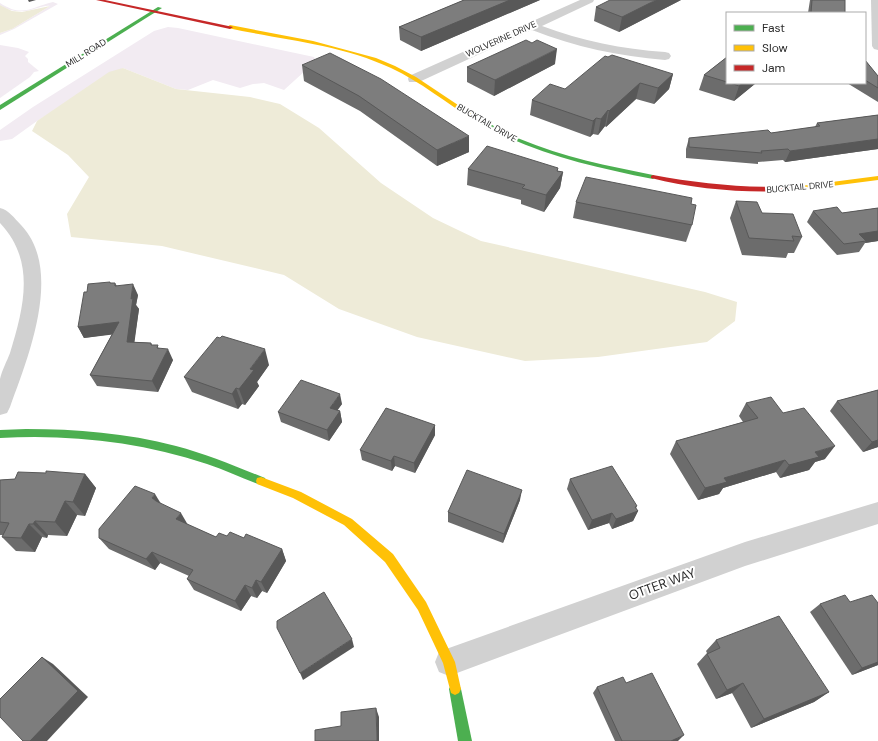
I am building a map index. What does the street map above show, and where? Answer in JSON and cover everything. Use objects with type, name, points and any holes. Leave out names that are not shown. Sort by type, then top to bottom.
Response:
[{"type":"street","name":"BUCKTAIL DRIVE","points":[[98,0],[344,50],[382,63],[414,79],[490,127],[530,146],[565,158],[653,177],[711,187],[756,190],[798,189],[878,178]]},
{"type":"street","name":"WOLVERINE DRIVE","points":[[414,79],[589,0]]},
{"type":"street","points":[[876,0],[878,46]]},
{"type":"street","name":"MILL ROAD","points":[[0,108],[167,4]]},
{"type":"street","points":[[532,26],[565,40],[584,46],[629,54],[665,56]]},
{"type":"street","points":[[0,213],[17,230],[27,248],[34,276],[31,308],[22,345],[0,407]]},
{"type":"street","points":[[0,434],[28,432],[89,435],[148,443],[202,458],[297,495],[348,522],[389,558],[422,606],[449,662],[465,741]]},
{"type":"street","name":"OTTER WAY","points":[[449,662],[745,554],[878,514]]},
{"type":"shaded area","points":[[53,2],[58,4],[14,29],[0,35],[0,33],[12,29],[50,6],[21,11]]},
{"type":"shaded area","points":[[0,3],[21,11],[8,9],[0,5]]},
{"type":"shaded area","points":[[0,5],[12,11],[22,12],[50,6],[12,29],[0,33]]},
{"type":"shaded area","points":[[168,27],[314,57],[316,61],[284,90],[264,83],[253,84],[240,88],[213,80],[188,90],[176,89],[123,68],[37,121],[12,139],[0,141],[0,130],[33,107],[154,31]]},
{"type":"shaded area","points":[[0,45],[18,48],[29,52],[25,56],[28,59],[28,62],[39,71],[34,72],[30,77],[0,98]]},
{"type":"shaded area","points":[[123,68],[176,89],[250,97],[280,104],[319,128],[381,183],[433,218],[481,241],[705,292],[737,302],[735,321],[707,342],[598,357],[525,361],[417,337],[339,309],[284,275],[162,246],[71,237],[67,214],[89,177],[68,155],[32,131],[37,121],[109,72]]},
{"type":"building","points":[[464,0],[510,0],[421,37],[399,27]]},
{"type":"building","points":[[610,0],[656,0],[622,17],[596,7]]},
{"type":"building","points":[[812,0],[845,0],[845,12],[811,12]]},
{"type":"building","points":[[526,40],[532,43],[537,40],[557,49],[495,80],[467,67]]},
{"type":"building","points":[[330,53],[381,79],[469,136],[437,150],[359,96],[302,65]]},
{"type":"building","points":[[612,55],[673,74],[658,88],[640,83],[609,111],[608,110],[601,119],[596,118],[593,121],[532,100],[550,84],[565,89],[605,56],[608,57]]},
{"type":"building","points":[[726,58],[726,82],[704,75]]},
{"type":"building","points":[[866,61],[878,76],[878,88],[866,81]]},
{"type":"building","points":[[878,115],[878,139],[790,151],[788,149],[761,151],[762,153],[689,147],[689,138],[768,130],[771,133],[820,126],[817,123]]},
{"type":"building","points":[[487,146],[558,168],[557,171],[563,172],[546,195],[522,188],[525,185],[468,169]]},
{"type":"building","points":[[586,177],[692,198],[691,204],[696,205],[692,225],[576,202]]},
{"type":"building","points":[[736,201],[757,202],[762,213],[793,214],[802,237],[792,236],[794,241],[749,238]]},
{"type":"building","points":[[837,207],[842,213],[878,208],[878,231],[859,234],[866,241],[844,244],[813,211]]},
{"type":"building","points":[[115,283],[115,286],[133,284],[131,299],[133,298],[127,342],[151,343],[151,345],[158,345],[157,348],[168,349],[152,381],[90,375],[119,322],[78,327],[84,292],[87,292],[88,284]]},
{"type":"building","points":[[222,336],[265,349],[250,369],[254,370],[239,389],[236,388],[232,394],[184,377],[217,337],[220,338]]},
{"type":"building","points":[[301,380],[340,394],[330,408],[340,411],[327,430],[278,412]]},
{"type":"building","points":[[878,390],[878,440],[872,442],[837,401]]},
{"type":"building","points":[[771,397],[783,413],[804,408],[835,446],[815,452],[819,457],[789,465],[785,460],[724,478],[727,482],[705,488],[676,441],[758,418],[746,403]]},
{"type":"building","points":[[386,408],[435,425],[414,463],[394,456],[391,461],[360,450]]},
{"type":"building","points":[[612,466],[637,506],[635,507],[638,511],[616,519],[612,513],[592,520],[570,479]]},
{"type":"building","points":[[467,470],[522,490],[504,534],[448,512]]},
{"type":"building","points":[[46,471],[85,474],[73,502],[65,501],[55,522],[35,521],[33,524],[29,524],[21,538],[2,537],[9,523],[0,522],[0,480],[15,479],[18,472],[46,473]]},
{"type":"building","points":[[135,486],[155,494],[152,498],[156,501],[181,513],[176,519],[216,537],[219,533],[227,536],[230,532],[244,538],[246,534],[282,549],[261,582],[256,580],[252,588],[245,585],[235,601],[187,579],[193,570],[152,552],[146,559],[99,538],[99,529]]},
{"type":"building","points":[[324,592],[352,639],[300,673],[277,628],[277,621]]},
{"type":"building","points":[[845,595],[850,602],[872,595],[878,603],[878,662],[862,668],[820,604]]},
{"type":"building","points":[[779,616],[829,692],[764,719],[743,683],[727,690],[707,654],[720,648],[716,640]]},
{"type":"building","points":[[42,657],[78,691],[30,741],[23,741],[0,717],[0,699]]},
{"type":"building","points":[[652,673],[684,735],[671,741],[622,741],[597,687],[623,677],[626,683]]},
{"type":"building","points":[[376,708],[377,741],[315,741],[315,730],[341,726],[341,712]]},
{"type":"traffic: fast","points":[[0,108],[160,8]]},
{"type":"traffic: fast","points":[[476,119],[497,131],[539,149],[584,162],[653,177]]},
{"type":"traffic: fast","points":[[0,434],[77,434],[127,440],[201,458],[261,481]]},
{"type":"traffic: fast","points":[[455,689],[465,741]]},
{"type":"traffic: slow","points":[[230,27],[313,42],[374,59],[393,67],[414,79],[476,119]]},
{"type":"traffic: slow","points":[[801,188],[878,178]]},
{"type":"traffic: slow","points":[[261,481],[297,495],[348,522],[389,558],[422,606],[449,662],[455,689]]},
{"type":"traffic: jam","points":[[98,0],[230,27]]},
{"type":"traffic: jam","points":[[653,177],[690,184],[726,188],[801,188]]}]
